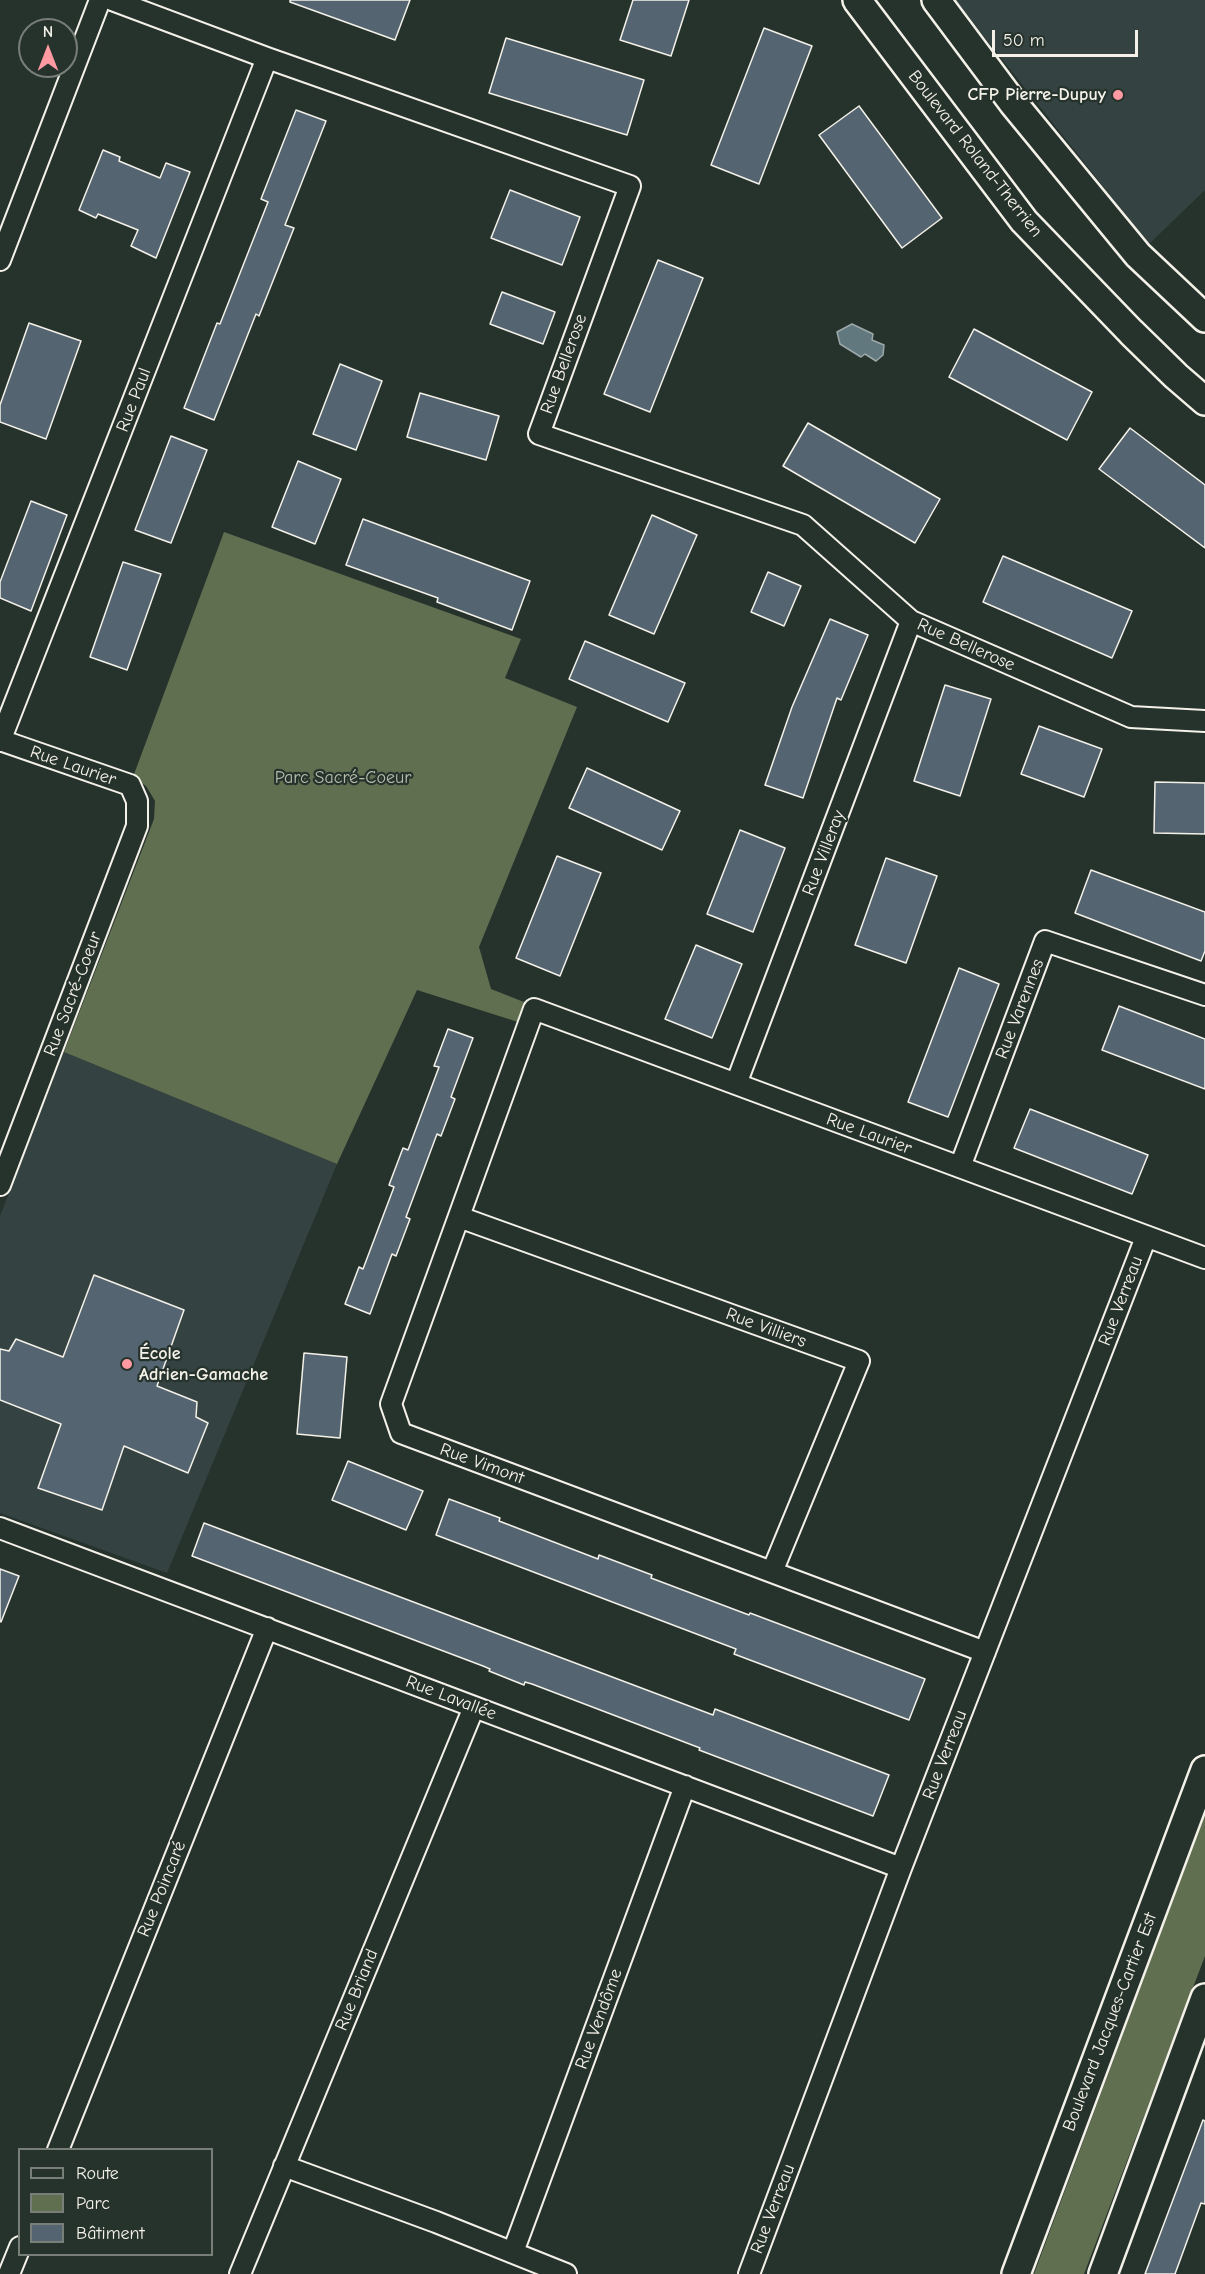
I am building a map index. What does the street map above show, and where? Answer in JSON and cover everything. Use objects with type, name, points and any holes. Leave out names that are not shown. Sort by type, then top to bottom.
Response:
[{"type":"main road","name":"Boulevard Roland-Therrien","points":[[857,0],[1024,221],[1131,332],[1205,401]]},
{"type":"main road","points":[[936,0],[1013,103],[1138,255],[1205,318]]},
{"type":"main road","name":"Boulevard Jacques-Cartier Est","points":[[1016,2274],[1205,1770]]},
{"type":"main road","points":[[1103,2274],[1205,1998]]},
{"type":"street","points":[[0,260],[99,0]]},
{"type":"street","name":"Rue Bellerose","points":[[112,0],[267,58],[630,186],[539,434],[803,525],[911,621],[1131,717],[1205,721]]},
{"type":"street","name":"Rue Paul","points":[[0,741],[267,58]]},
{"type":"street","name":"Rue Villeray","points":[[736,1084],[911,621]]},
{"type":"street","name":"Rue Laurier","points":[[0,741],[130,785],[137,801]]},
{"type":"street","name":"Rue Sacré-Coeur","points":[[0,1185],[137,826],[137,801]]},
{"type":"street","name":"Rue Varennes","points":[[960,1167],[1046,941],[1205,995]]},
{"type":"street","name":"Rue Laurier","points":[[534,1009],[1205,1258]]},
{"type":"street","name":"Rue Vimont","points":[[534,1009],[392,1404],[401,1433],[985,1652]]},
{"type":"street","name":"Rue Villiers","points":[[459,1217],[859,1361],[772,1572]]},
{"type":"street","name":"Rue Verreau","points":[[748,2274],[901,1868],[1146,1237]]},
{"type":"street","name":"Rue Lavallée","points":[[0,1528],[901,1868]]},
{"type":"street","name":"Rue Poincaré","points":[[59,2148],[267,1628]]},
{"type":"street","name":"Rue Briand","points":[[240,2274],[474,1707]]},
{"type":"street","name":"Rue Vendôme","points":[[513,2252],[685,1786]]},
{"type":"street","points":[[284,2166],[566,2274]]},
{"type":"street","points":[[9,2274],[18,2252]]},
{"type":"shaded area","name":"CFP Pierre-Dupuy","points":[[955,0],[1205,0],[1205,190],[1149,244]]},
{"type":"shaded area","name":"École Adrien-Gamache","points":[[64,1052],[337,1164],[167,1573],[0,1513],[0,1216]]},
{"type":"green space","name":"Parc Sacré-Coeur","points":[[224,532],[521,639],[505,678],[577,707],[479,947],[491,989],[524,1002],[518,1022],[417,990],[337,1164],[64,1052],[154,819],[155,801],[146,786],[133,777]]},
{"type":"green space","points":[[1205,1813],[1205,1956],[1084,2274],[1034,2274]]},
{"type":"water","points":[[852,324],[873,334],[872,340],[884,345],[883,355],[876,361],[865,354],[861,357],[840,344],[837,332]]},
{"type":"building","points":[[290,0],[410,0],[395,40],[290,2]]},
{"type":"building","points":[[633,0],[689,0],[671,56],[620,40]]},
{"type":"building","points":[[764,28],[812,46],[759,184],[711,165]]},
{"type":"building","points":[[506,38],[644,80],[627,135],[489,93]]},
{"type":"building","points":[[859,106],[942,218],[902,248],[819,135]]},
{"type":"building","points":[[296,110],[326,121],[285,225],[294,228],[259,316],[256,314],[214,420],[184,408],[268,202],[261,199]]},
{"type":"building","points":[[103,150],[120,157],[119,161],[160,178],[166,163],[190,172],[156,258],[131,246],[138,230],[98,214],[96,218],[79,210]]},
{"type":"building","points":[[510,190],[580,217],[562,265],[491,238]]},
{"type":"building","points":[[658,260],[703,278],[650,412],[604,394]]},
{"type":"building","points":[[502,292],[555,312],[543,344],[490,324]]},
{"type":"building","points":[[29,323],[81,341],[46,439],[0,422],[0,405]]},
{"type":"building","points":[[974,329],[1092,392],[1067,440],[949,377]]},
{"type":"building","points":[[340,364],[382,381],[356,450],[313,434]]},
{"type":"building","points":[[420,393],[499,416],[486,460],[407,437]]},
{"type":"building","points":[[808,423],[940,499],[915,543],[783,466]]},
{"type":"building","points":[[1130,428],[1205,485],[1205,548],[1099,469]]},
{"type":"building","points":[[171,436],[207,450],[171,543],[135,530]]},
{"type":"building","points":[[298,461],[341,479],[315,544],[272,527]]},
{"type":"building","points":[[31,501],[67,515],[31,611],[0,598],[0,582]]},
{"type":"building","points":[[652,515],[697,535],[654,634],[609,615]]},
{"type":"building","points":[[363,519],[530,581],[512,630],[437,602],[438,598],[346,565]]},
{"type":"building","points":[[1003,556],[1132,611],[1112,658],[983,602]]},
{"type":"building","points":[[123,562],[161,574],[127,670],[90,657]]},
{"type":"building","points":[[768,572],[801,586],[784,626],[751,612]]},
{"type":"building","points":[[830,619],[868,635],[841,700],[837,698],[803,798],[765,785],[792,707]]},
{"type":"building","points":[[585,641],[685,683],[668,722],[569,679]]},
{"type":"building","points":[[945,685],[991,699],[960,796],[914,781]]},
{"type":"building","points":[[1039,726],[1102,749],[1084,797],[1021,774]]},
{"type":"building","points":[[587,768],[680,811],[662,850],[569,808]]},
{"type":"building","points":[[1155,782],[1205,783],[1205,834],[1154,833]]},
{"type":"building","points":[[740,830],[785,848],[753,932],[707,914]]},
{"type":"building","points":[[557,856],[601,873],[560,976],[516,958]]},
{"type":"building","points":[[886,858],[937,876],[906,963],[855,945]]},
{"type":"building","points":[[1091,870],[1205,912],[1205,951],[1201,961],[1075,913]]},
{"type":"building","points":[[696,945],[742,964],[712,1038],[665,1019]]},
{"type":"building","points":[[959,968],[999,984],[948,1117],[908,1102]]},
{"type":"building","points":[[1119,1006],[1205,1039],[1205,1089],[1102,1050]]},
{"type":"building","points":[[448,1029],[473,1038],[451,1097],[455,1099],[441,1136],[437,1134],[406,1217],[410,1219],[396,1256],[392,1254],[370,1314],[345,1304],[359,1267],[363,1269],[394,1187],[389,1185],[403,1148],[408,1150],[439,1067],[434,1066]]},
{"type":"building","points":[[1030,1109],[1148,1155],[1132,1194],[1014,1148]]},
{"type":"building","name":"École Adrien-Gamache","points":[[94,1275],[184,1310],[157,1386],[197,1402],[196,1417],[208,1423],[188,1473],[124,1446],[102,1510],[38,1488],[61,1424],[0,1400],[0,1349],[9,1351],[16,1339],[63,1357]]},
{"type":"building","points":[[304,1353],[347,1357],[340,1438],[297,1434]]},
{"type":"building","points":[[348,1461],[423,1491],[406,1530],[332,1500]]},
{"type":"building","points":[[449,1499],[598,1559],[599,1555],[652,1575],[651,1578],[925,1679],[909,1720],[734,1654],[736,1649],[436,1535]]},
{"type":"building","points":[[204,1523],[713,1715],[715,1709],[889,1775],[873,1816],[532,1684],[525,1682],[524,1685],[489,1671],[490,1669],[483,1666],[192,1556]]},
{"type":"building","points":[[0,1569],[19,1576],[1,1622],[0,1621]]},
{"type":"building","points":[[1203,2120],[1205,2121],[1205,2204],[1201,2203],[1175,2274],[1145,2274]]},
{"type":"place","name":"CFP Pierre-Dupuy","points":[[1118,95]]},
{"type":"place","name":"École Adrien-Gamache","points":[[127,1364]]}]
